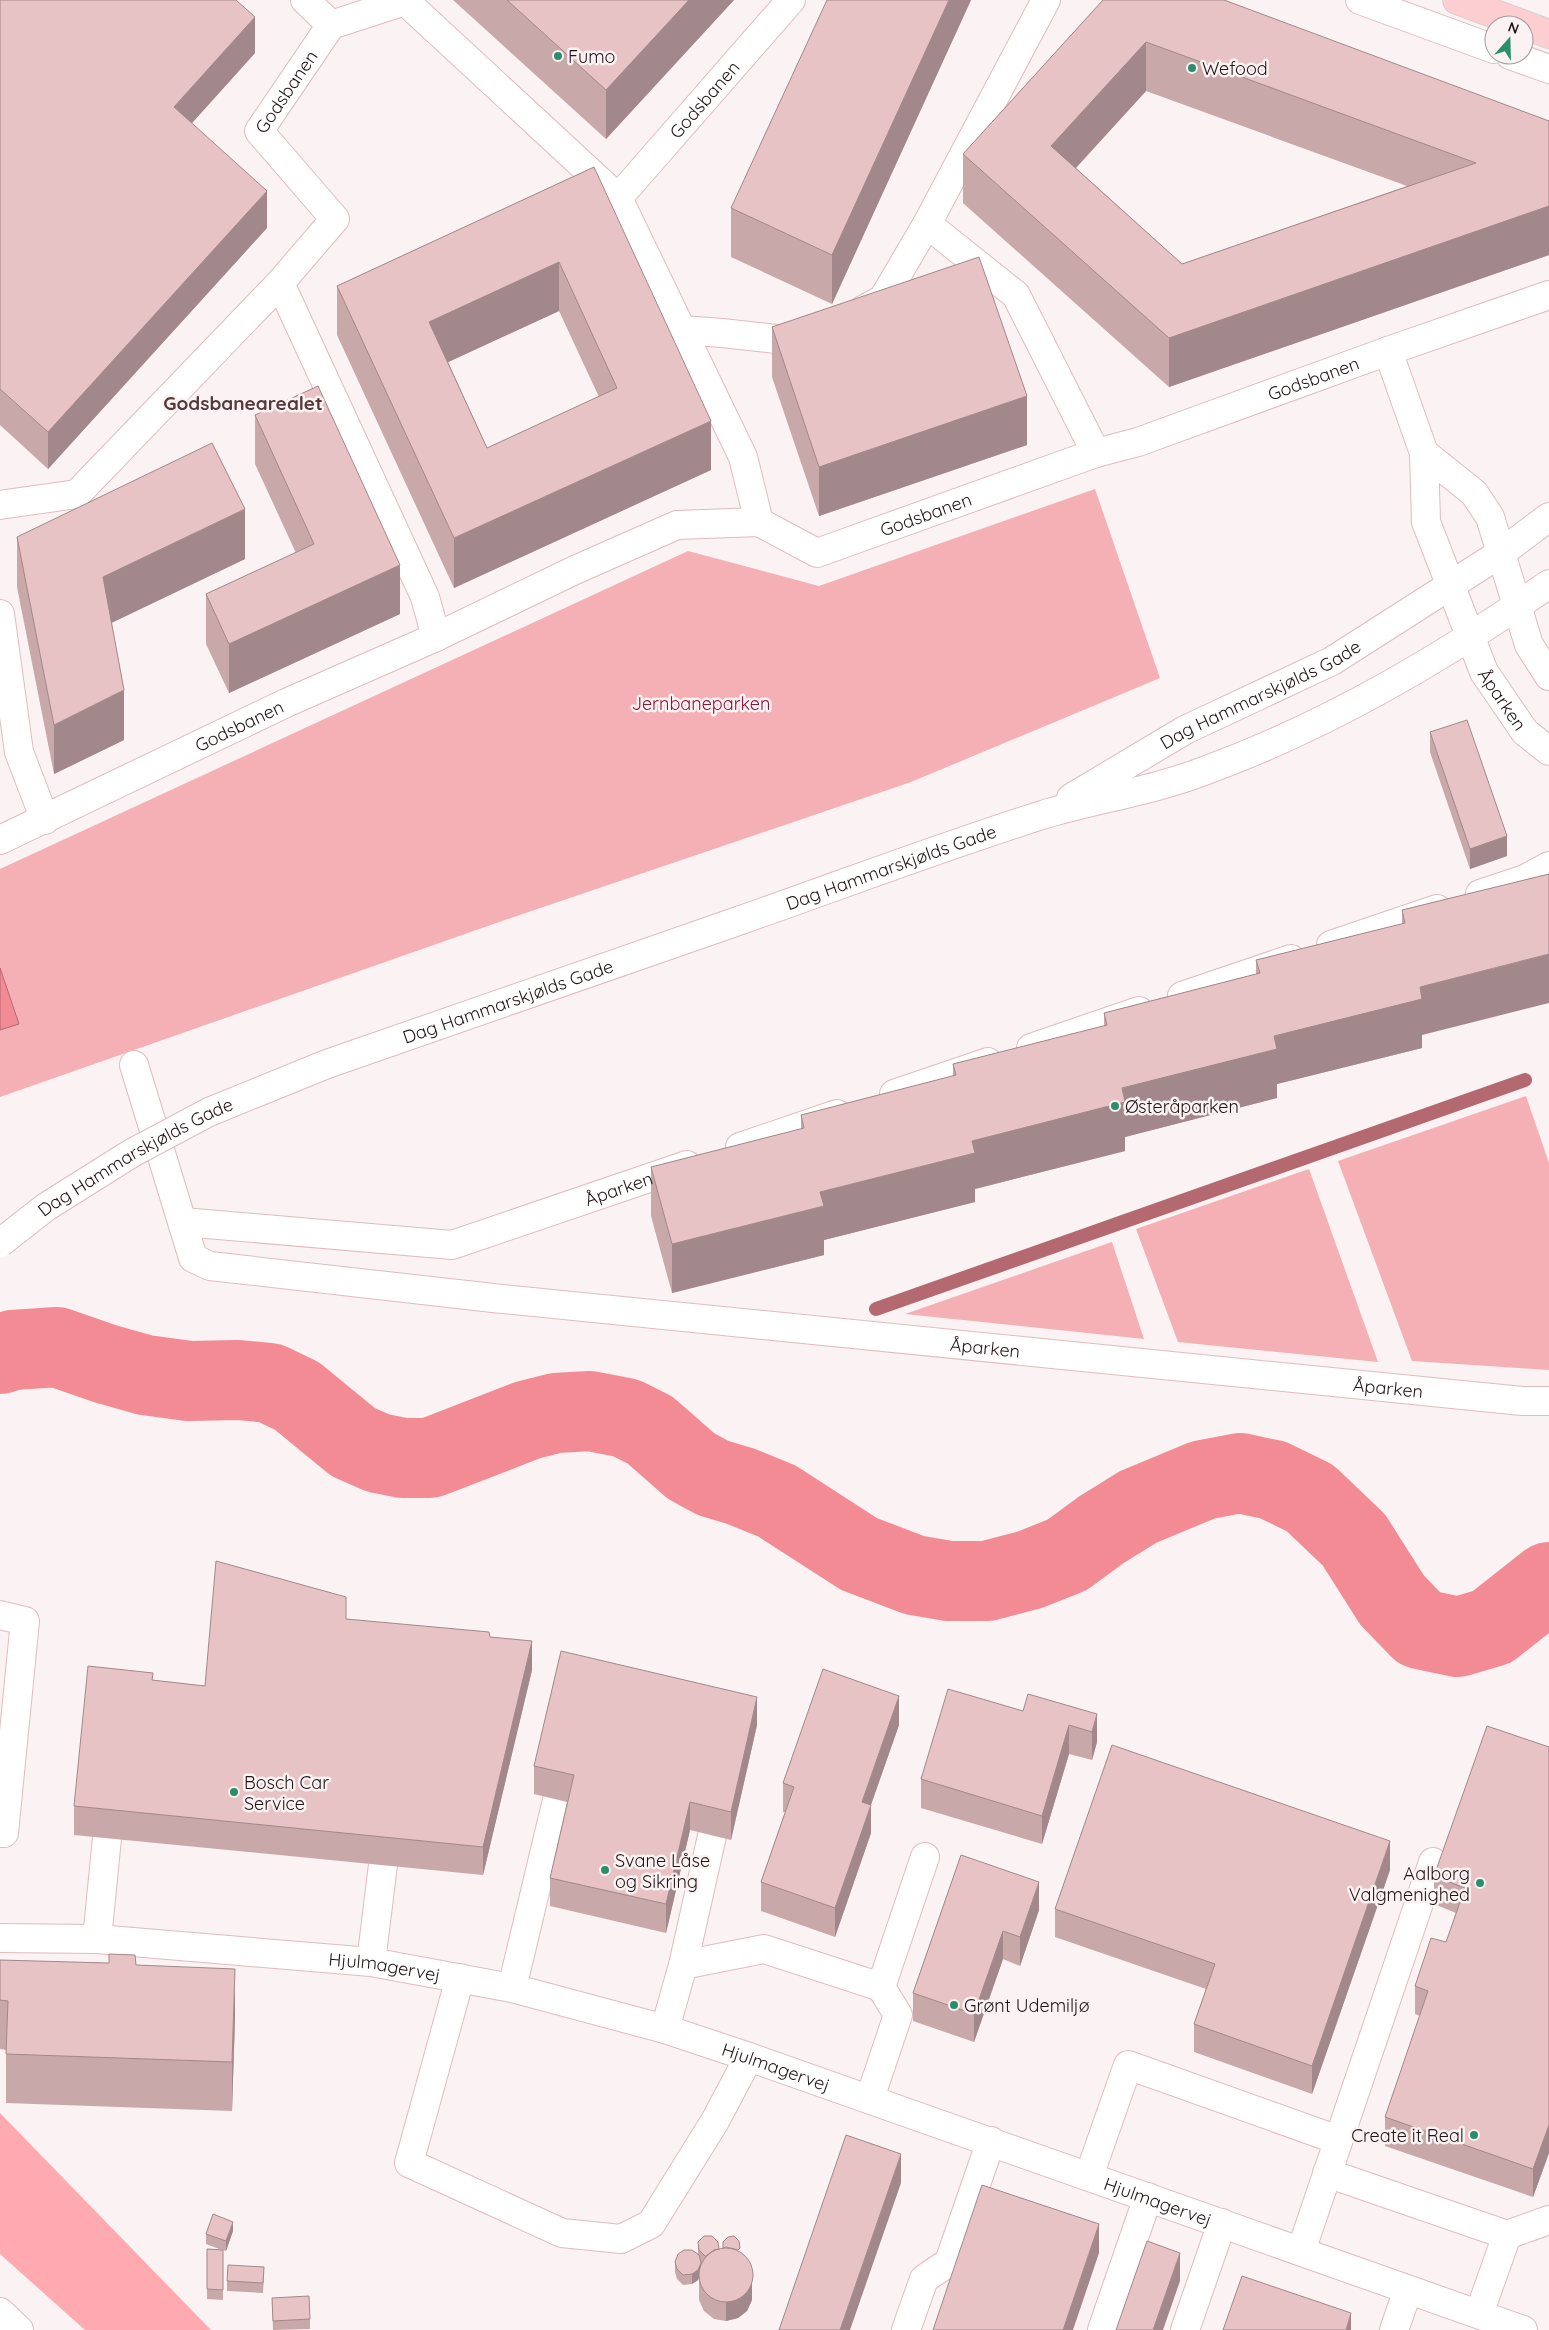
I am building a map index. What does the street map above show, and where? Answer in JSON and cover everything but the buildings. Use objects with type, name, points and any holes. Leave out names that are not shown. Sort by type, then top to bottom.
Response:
[{"type":"main road","points":[[1457,0],[1549,34]]},
{"type":"street","points":[[305,0],[331,25],[406,1],[618,198],[743,457],[759,522]]},
{"type":"street","name":"Godsbanen","points":[[618,198],[791,0]]},
{"type":"street","points":[[682,330],[794,341],[835,324],[883,299],[927,224],[1046,0]]},
{"type":"street","points":[[1360,0],[1484,45]]},
{"type":"street","name":"Godsbanen","points":[[0,505],[77,494],[280,284],[335,219],[259,131],[331,25]]},
{"type":"street","points":[[1534,64],[1549,69]]},
{"type":"street","points":[[927,224],[1016,295],[1096,453]]},
{"type":"street","points":[[280,284],[426,597],[436,637]]},
{"type":"street","name":"Godsbanen","points":[[0,840],[286,703],[436,637],[575,570],[677,525],[759,522],[816,553],[1096,453],[1138,442],[1388,351],[1549,296]]},
{"type":"street","points":[[1388,351],[1424,453],[1426,522],[1470,636]]},
{"type":"street","points":[[1424,453],[1474,493],[1490,517],[1529,645],[1549,676]]},
{"type":"street","name":"Dag Hammarskjølds Gade","points":[[1042,815],[1185,730],[1332,661],[1501,553],[1549,517]]},
{"type":"street","name":"Dag Hammarskjølds Gade","points":[[0,1243],[46,1207],[132,1153],[209,1112],[328,1064],[1042,815],[1203,772],[1312,726],[1395,682],[1549,584]]},
{"type":"street","points":[[0,614],[9,743],[45,820]]},
{"type":"street","name":"Åparken","points":[[1470,636],[1484,672],[1524,732],[1549,751]]},
{"type":"street","name":"Åparken","points":[[183,1222],[452,1245],[1525,879],[1549,866]]},
{"type":"street","name":"Åparken","points":[[134,1065],[193,1258],[210,1266],[503,1299],[1522,1401],[1549,1401]]},
{"type":"street","points":[[0,1615],[25,1622],[4,1833],[0,1833]]},
{"type":"street","points":[[512,1988],[558,1800]]},
{"type":"street","points":[[666,2028],[683,1965],[712,1836]]},
{"type":"street","points":[[97,1939],[107,1838]]},
{"type":"street","points":[[881,1987],[925,1857]]},
{"type":"street","points":[[1301,2251],[1433,1862]]},
{"type":"street","points":[[371,1962],[383,1865]]},
{"type":"street","name":"Hjulmagervej","points":[[0,1938],[97,1939],[371,1962],[512,1988],[666,2028],[749,2056],[1523,2330]]},
{"type":"street","points":[[683,1965],[764,1949],[881,1987],[898,2016],[870,2098]]},
{"type":"street","points":[[460,1978],[409,2163],[562,2233],[621,2239],[651,2224],[715,2121],[749,2056]]},
{"type":"street","points":[[1089,2176],[1128,2065],[1338,2140]]},
{"type":"street","points":[[906,2330],[924,2279],[949,2262],[991,2141]]},
{"type":"street","points":[[1327,2172],[1506,2235],[1549,2220]]},
{"type":"street","points":[[1102,2330],[1148,2197]]},
{"type":"street","points":[[1185,2330],[1222,2223]]},
{"type":"street","points":[[1479,2314],[1506,2235]]},
{"type":"street","points":[[1394,2330],[1408,2290]]},
{"type":"street","points":[[0,2312],[20,2330]]},
{"type":"green space","name":"Jernbaneparken","points":[[1095,489],[1160,678],[911,782],[502,921],[0,1097],[0,869],[688,551],[819,586]]},
{"type":"green space","points":[[1526,1096],[1549,1163],[1549,1370],[1412,1361],[1338,1161]]},
{"type":"green space","points":[[1309,1169],[1378,1362],[1178,1342],[1136,1229]]},
{"type":"green space","points":[[1112,1242],[1144,1339],[905,1314]]},
{"type":"shaded area","points":[[0,968],[19,1024],[0,1030]]},
{"type":"shaded area","points":[[0,2113],[211,2330],[85,2330],[0,2254]]},
{"type":"waterway","points":[[876,1309],[1525,1080]]},
{"type":"waterway","points":[[0,1354],[13,1350],[57,1347],[145,1375],[189,1381],[238,1380],[270,1383],[297,1396],[353,1442],[378,1453],[403,1458],[430,1458],[528,1420],[556,1413],[590,1411],[626,1418],[650,1430],[691,1466],[713,1478],[740,1486],[777,1501],[859,1554],[914,1575],[949,1581],[987,1581],[1029,1570],[1067,1555],[1101,1530],[1138,1507],[1203,1480],[1240,1473],[1273,1480],[1310,1498],[1354,1540],[1392,1600],[1420,1629],[1458,1637],[1492,1627],[1549,1582]]},
{"type":"place","name":"Fumo","points":[[558,56]]},
{"type":"place","name":"Wefood","points":[[1192,68]]},
{"type":"place","name":"Østeråparken","points":[[1115,1106]]},
{"type":"place","name":"Bosch Car Service","points":[[234,1792]]},
{"type":"place","name":"Svane Låse og Sikring","points":[[605,1870]]},
{"type":"place","name":"Aalborg Valgmenighed","points":[[1480,1883]]},
{"type":"place","name":"Grønt Udemiljø","points":[[954,2005]]},
{"type":"place","name":"Create it Real","points":[[1474,2135]]},
{"type":"district","name":"Godsbanearealet","points":[[243,403]]}]
